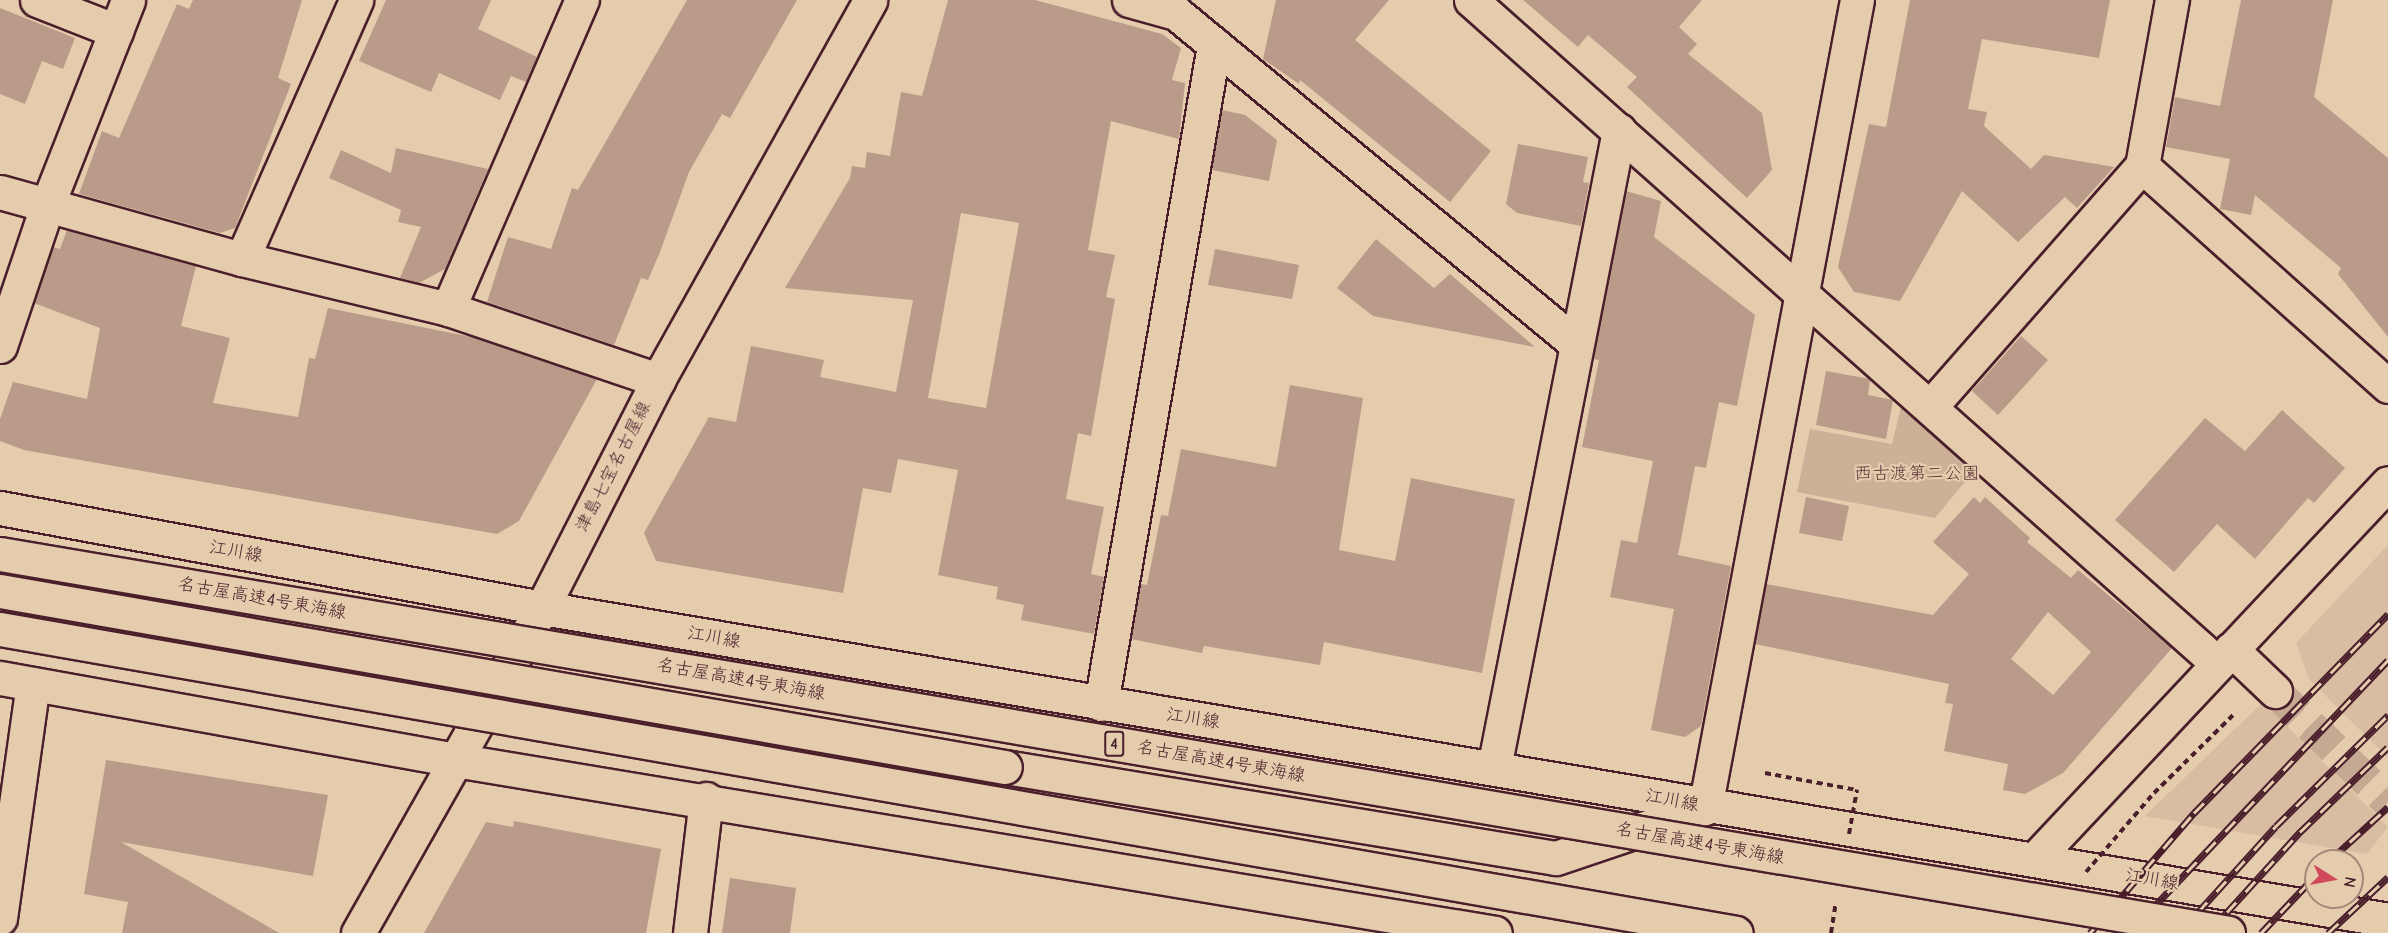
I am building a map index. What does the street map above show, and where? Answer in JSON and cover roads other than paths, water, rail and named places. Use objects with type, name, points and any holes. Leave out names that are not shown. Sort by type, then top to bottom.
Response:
[{"type":"main road","points":[[37,0],[116,31]]},
{"type":"main road","points":[[0,346],[47,206],[128,0]]},
{"type":"main road","points":[[242,259],[356,0]]},
{"type":"main road","points":[[448,309],[582,0]]},
{"type":"main road","name":"津島七宝名古屋線","points":[[365,930],[455,760],[542,608],[658,380],[870,0]]},
{"type":"main road","points":[[1129,0],[1176,13],[1574,342]]},
{"type":"main road","points":[[1470,0],[1930,407],[2224,656],[2275,691]]},
{"type":"main road","points":[[0,591],[1005,767],[1556,858],[1705,808],[1804,296],[1857,0]]},
{"type":"main road","points":[[1930,407],[2142,166],[2172,0]]},
{"type":"main road","points":[[1101,704],[1214,45]]},
{"type":"main road","points":[[1494,768],[1574,342],[1618,130]]},
{"type":"main road","points":[[2142,166],[2388,386]]},
{"type":"main road","points":[[0,192],[242,259],[448,309],[658,380]]},
{"type":"main road","points":[[2034,860],[2388,483]]},
{"type":"main road","name":"江川線","points":[[0,508],[542,608],[1101,704],[1494,768],[1705,808],[2034,860],[2388,920]]},
{"type":"main road","name":"名古屋高速4号東海線","points":[[0,554],[2228,933]]},
{"type":"main road","points":[[0,629],[1736,933]]},
{"type":"main road","points":[[0,678],[455,760],[706,799],[1495,933]]},
{"type":"main road","points":[[0,918],[33,684]]},
{"type":"main road","points":[[690,933],[706,799]]},
{"type":"tunnel","points":[[2275,691],[2388,801]]},
{"type":"railway","points":[[2090,933],[2194,813],[2388,614]]},
{"type":"railway","points":[[2129,933],[2388,660]]},
{"type":"railway","points":[[2179,933],[2276,826],[2388,715]]},
{"type":"railway","points":[[2208,933],[2300,832],[2388,747]]},
{"type":"railway","points":[[2342,849],[2388,807]]},
{"type":"railway","points":[[2328,933],[2388,877]]},
{"type":"railway","points":[[2261,933],[2304,888]]},
{"type":"park label","name":"西古渡第二公園","points":[[1917,474]]}]
